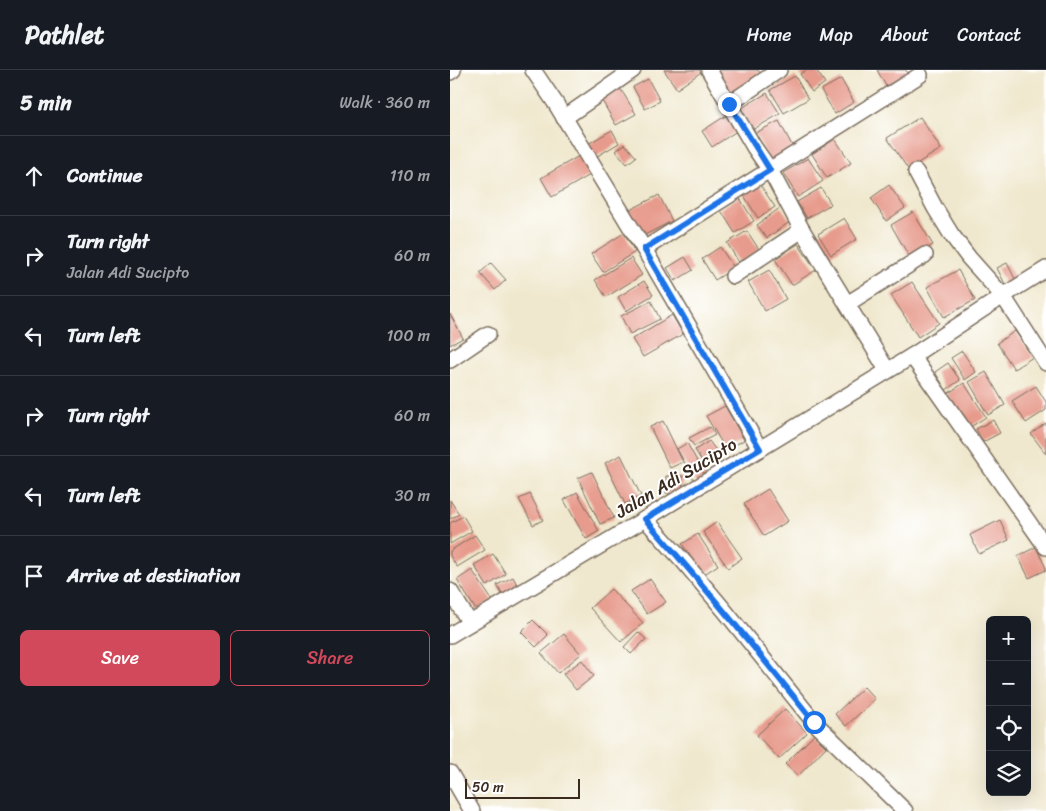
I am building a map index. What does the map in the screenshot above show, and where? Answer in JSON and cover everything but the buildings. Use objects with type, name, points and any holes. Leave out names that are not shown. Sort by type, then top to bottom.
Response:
[{"type":"street","points":[[533,70],[644,249],[760,449]]},
{"type":"street","points":[[564,118],[633,70]]},
{"type":"street","points":[[709,70],[770,170],[802,230],[887,370]]},
{"type":"street","points":[[729,104],[779,70]]},
{"type":"street","points":[[644,249],[920,76]]},
{"type":"street","points":[[916,172],[951,234],[1003,296],[1046,363]]},
{"type":"street","points":[[732,276],[802,230]]},
{"type":"street","points":[[847,304],[925,255]]},
{"type":"street","name":"Jalan Adi Sucipto","points":[[450,635],[645,519],[912,356],[1046,269]]},
{"type":"street","points":[[450,360],[488,334]]},
{"type":"street","points":[[912,356],[1046,547]]},
{"type":"street","points":[[645,519],[725,611],[814,722],[905,811]]},
{"type":"street","points":[[450,591],[470,623]]},
{"type":"street","points":[[450,772],[472,811]]},
{"type":"route","points":[[729,104],[770,170],[644,249],[760,449],[645,519],[725,611],[814,722]]}]
